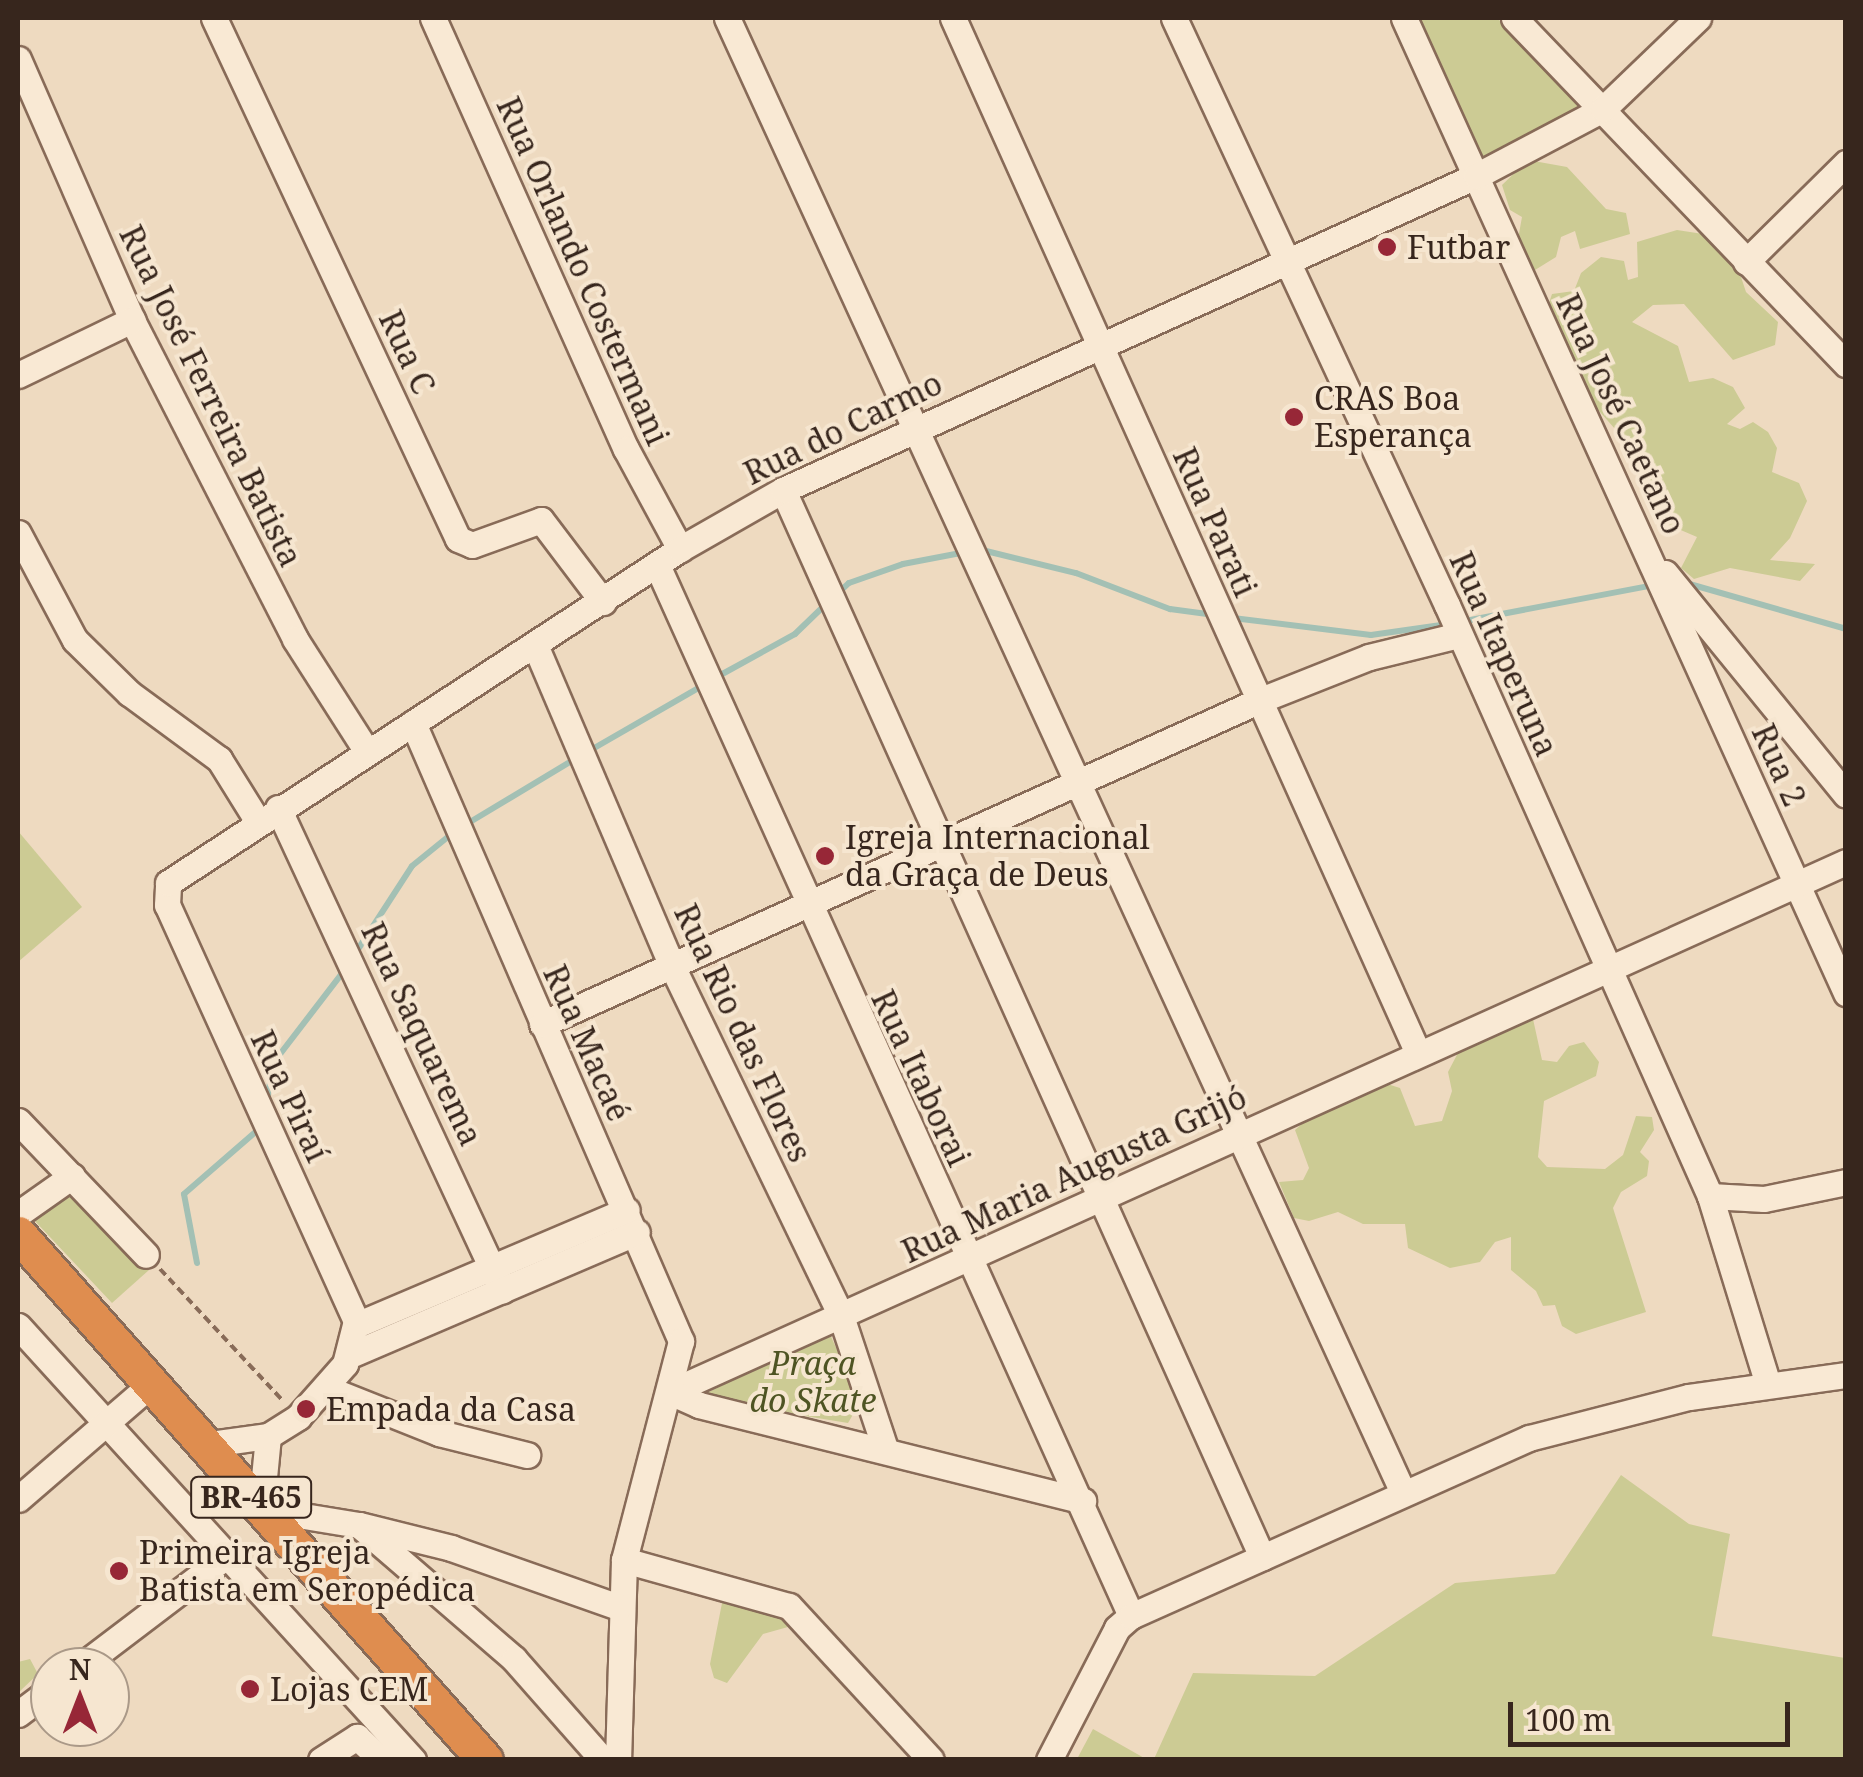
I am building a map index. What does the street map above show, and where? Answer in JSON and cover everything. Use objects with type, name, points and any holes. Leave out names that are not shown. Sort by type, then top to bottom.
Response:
[{"type":"highway","name":"BR-465","points":[[18,1234],[485,1760]]},
{"type":"street","name":"Rua C","points":[[214,18],[458,539],[472,545],[531,520],[549,523],[604,602]]},
{"type":"street","name":"Rua Orlando Costermani","points":[[432,18],[626,449],[680,549]]},
{"type":"street","points":[[726,18],[1402,1490]]},
{"type":"street","name":"Rua Parati","points":[[953,18],[1418,1053]]},
{"type":"street","name":"Rua Itaperuna","points":[[1174,18],[1611,966],[1710,1196],[1768,1384]]},
{"type":"street","name":"Rua José Caetano","points":[[1404,18],[1660,572],[1680,604],[1846,795]]},
{"type":"street","points":[[1514,18],[1846,364]]},
{"type":"street","name":"Rua do Carmo","points":[[164,894],[168,883],[366,750],[604,602],[680,549],[783,490],[912,428],[1287,264],[1476,176],[1603,110],[1698,18]]},
{"type":"street","name":"Rua José Ferreira Batista","points":[[18,60],[132,320],[295,639],[366,750]]},
{"type":"street","points":[[1746,262],[1846,162]]},
{"type":"street","points":[[18,375],[132,320]]},
{"type":"street","points":[[783,490],[824,588],[844,616],[1262,1557]]},
{"type":"street","name":"Rua Saquarema","points":[[18,533],[75,640],[129,693],[218,760],[268,814],[348,950],[497,1279]]},
{"type":"street","name":"Rua Itaborai","points":[[657,566],[806,908],[1083,1501],[1131,1616]]},
{"type":"street","name":"Rua 2","points":[[1680,604],[1846,994]]},
{"type":"street","points":[[542,1024],[1258,701],[1454,622]]},
{"type":"street","name":"Rua Rio das Flores","points":[[535,645],[593,770],[672,966],[842,1316],[886,1451]]},
{"type":"street","name":"Rua Macaé","points":[[413,723],[682,1341],[670,1392]]},
{"type":"street","name":"Rua Maria Augusta Grijó","points":[[670,1392],[1101,1194],[1846,862]]},
{"type":"street","name":"Rua Piraí","points":[[164,894],[356,1325]]},
{"type":"street","points":[[18,1121],[146,1255]]},
{"type":"street","points":[[18,1214],[72,1176]]},
{"type":"street","points":[[1710,1196],[1764,1199],[1846,1182]]},
{"type":"street","points":[[350,1355],[497,1279],[632,1221]]},
{"type":"street","points":[[202,1445],[268,1436],[298,1417],[350,1355],[356,1325],[497,1279]]},
{"type":"street","points":[[18,1326],[230,1553],[413,1760]]},
{"type":"street","points":[[1049,1760],[1117,1628],[1131,1616],[1402,1490],[1573,1424],[1768,1384],[1846,1375]]},
{"type":"street","points":[[18,1498],[150,1386]]},
{"type":"street","points":[[326,1388],[440,1433],[527,1456]]},
{"type":"street","points":[[618,1760],[619,1608],[624,1560],[670,1392],[1083,1501]]},
{"type":"street","points":[[268,1436],[262,1509],[413,1536],[619,1608]]},
{"type":"street","points":[[358,1525],[514,1659],[604,1760]]},
{"type":"street","points":[[400,1561],[413,1536]]},
{"type":"street","points":[[106,1647],[230,1553]]},
{"type":"street","points":[[624,1560],[789,1606],[931,1760]]},
{"type":"street","points":[[322,1760],[358,1737],[382,1760]]},
{"type":"path","points":[[146,1255],[298,1417]]},
{"type":"green space","points":[[1418,18],[1497,18],[1587,106],[1482,163]]},
{"type":"green space","points":[[1528,160],[1567,167],[1606,209],[1626,213],[1630,234],[1580,249],[1575,231],[1561,237],[1556,257],[1535,270],[1516,250],[1522,217],[1510,210],[1502,185]]},
{"type":"green space","points":[[1677,230],[1703,234],[1741,277],[1746,292],[1778,322],[1775,345],[1733,360],[1684,304],[1653,305],[1632,322],[1678,346],[1689,382],[1713,378],[1733,387],[1745,408],[1727,424],[1740,429],[1753,422],[1768,432],[1777,448],[1772,472],[1799,483],[1807,501],[1790,538],[1770,560],[1815,564],[1800,581],[1730,568],[1694,579],[1681,568],[1697,537],[1655,519],[1652,492],[1631,447],[1592,403],[1547,309],[1552,294],[1574,291],[1581,273],[1601,257],[1624,261],[1628,280],[1638,277],[1637,242]]},
{"type":"green space","points":[[18,831],[82,907],[18,962]]},
{"type":"green space","points":[[1561,1000],[1533,1019],[1542,1060],[1557,1062],[1569,1046],[1584,1042],[1599,1062],[1596,1076],[1544,1101],[1538,1157],[1547,1167],[1605,1169],[1623,1155],[1636,1116],[1652,1117],[1654,1130],[1640,1152],[1649,1161],[1647,1176],[1621,1192],[1613,1208],[1646,1312],[1576,1334],[1562,1326],[1555,1305],[1543,1306],[1536,1291],[1511,1270],[1511,1237],[1495,1242],[1480,1262],[1450,1268],[1408,1248],[1405,1224],[1363,1224],[1338,1212],[1309,1221],[1294,1218],[1279,1182],[1303,1180],[1309,1168],[1295,1130],[1323,1105],[1384,1083],[1400,1088],[1415,1126],[1442,1121],[1452,1091],[1448,1072],[1460,1049]]},
{"type":"green space","points":[[70,1192],[149,1270],[112,1303],[33,1219]]},
{"type":"green space","name":"Praça do Skate","points":[[829,1332],[854,1388],[855,1411],[848,1423],[707,1400],[707,1393]]},
{"type":"green space","points":[[1621,1475],[1689,1524],[1730,1534],[1712,1636],[1845,1658],[1845,1759],[1154,1759],[1193,1673],[1315,1676],[1455,1583],[1555,1574]]},
{"type":"green space","points":[[723,1598],[779,1612],[795,1625],[763,1634],[727,1683],[714,1678],[710,1664]]},
{"type":"green space","points":[[30,1659],[30,1682],[18,1693],[18,1662]]},
{"type":"green space","points":[[1093,1729],[1146,1759],[1077,1759]]},
{"type":"waterway","points":[[978,549],[1076,573],[1170,609],[1215,615]]},
{"type":"waterway","points":[[837,594],[849,583],[903,564],[966,552]]},
{"type":"waterway","points":[[1686,583],[1846,629]]},
{"type":"waterway","points":[[1460,622],[1654,585]]},
{"type":"waterway","points":[[715,678],[795,634],[828,602]]},
{"type":"waterway","points":[[1233,618],[1371,635],[1448,624]]},
{"type":"waterway","points":[[589,751],[704,685]]},
{"type":"waterway","points":[[465,825],[578,757]]},
{"type":"waterway","points":[[353,957],[412,866],[454,832]]},
{"type":"waterway","points":[[267,1100],[274,1062],[346,968]]},
{"type":"waterway","points":[[197,1263],[184,1194],[261,1127]]},
{"type":"place","name":"Futbar","points":[[1387,247]]},
{"type":"place","name":"CRAS Boa Esperança","points":[[1294,417]]},
{"type":"place","name":"Igreja Internacional da Graça de Deus","points":[[825,856]]},
{"type":"place","name":"Empada da Casa","points":[[306,1409]]},
{"type":"place","name":"Primeira Igreja Batista em Seropédica","points":[[119,1571]]},
{"type":"place","name":"Lojas CEM","points":[[250,1689]]}]
